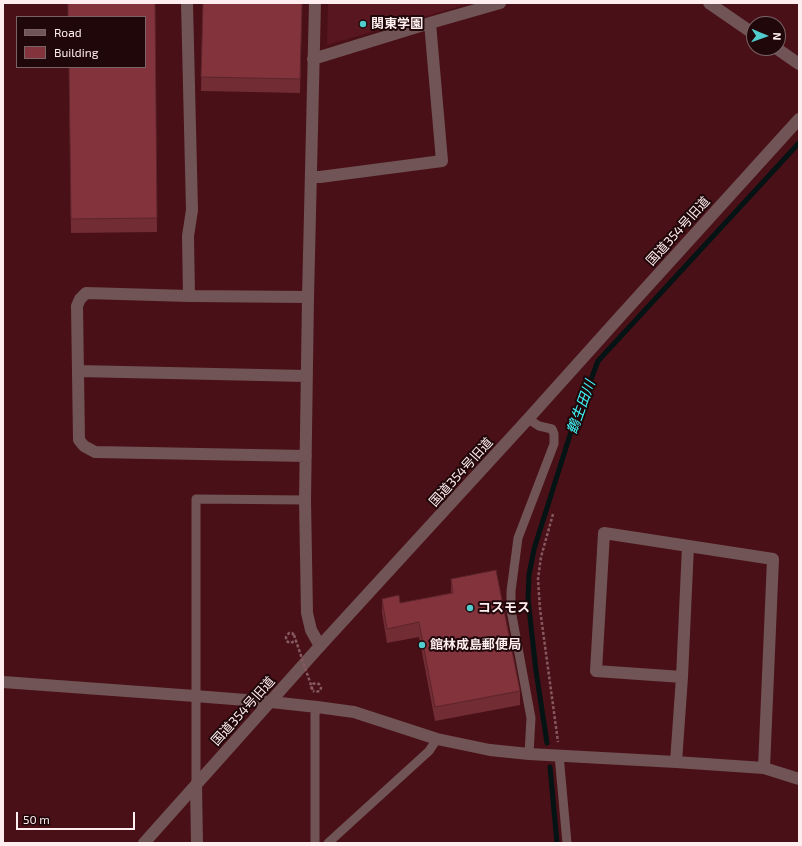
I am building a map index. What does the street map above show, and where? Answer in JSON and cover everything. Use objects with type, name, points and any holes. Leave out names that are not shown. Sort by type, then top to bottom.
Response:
[{"type":"street","points":[[187,3],[192,210],[188,236],[188,296]]},
{"type":"street","points":[[314,3],[306,376],[305,500],[307,613],[310,630],[320,646]]},
{"type":"street","points":[[313,59],[500,3]]},
{"type":"street","points":[[709,3],[746,28]]},
{"type":"street","points":[[311,177],[442,161],[430,23]]},
{"type":"street","points":[[786,55],[799,64]]},
{"type":"street","name":"国道354号旧道","points":[[144,843],[320,646],[528,419],[799,119]]},
{"type":"street","points":[[306,456],[95,452],[84,446],[79,440],[77,306],[80,299],[86,294],[308,297]]},
{"type":"street","points":[[78,371],[306,376]]},
{"type":"street","points":[[682,677],[596,671],[604,534],[773,559],[764,768]]},
{"type":"street","points":[[676,762],[682,677],[688,546]]},
{"type":"street","points":[[3,682],[195,696],[317,707],[354,712],[438,739],[490,750],[529,754],[764,768],[799,779]]},
{"type":"street","points":[[196,784],[197,843]]},
{"type":"lane","points":[[528,419],[539,426],[552,429],[554,434],[554,444],[518,538],[511,591],[511,610],[531,718],[529,754]]},
{"type":"lane","points":[[196,784],[196,499],[305,500]]},
{"type":"lane","points":[[315,843],[315,714],[317,707]]},
{"type":"lane","points":[[328,843],[429,751],[438,739]]},
{"type":"lane","points":[[559,755],[567,843]]},
{"type":"path","points":[[553,514],[540,557],[538,579],[540,609],[559,755]]},
{"type":"path","points":[[296,640],[291,643],[286,640],[286,637],[292,633],[294,635],[312,690]]},
{"type":"shaded area","name":"関東学園","points":[[328,3],[471,3],[327,45]]},
{"type":"building","points":[[68,3],[155,3],[157,218],[71,219],[69,68],[146,68],[146,16],[68,16]]},
{"type":"building","points":[[203,3],[302,3],[300,79],[201,77]]},
{"type":"building","points":[[496,570],[520,691],[435,707],[419,622],[387,629],[382,599],[399,595],[400,603],[453,593],[451,579]]},
{"type":"waterway","name":"鶴生田川","points":[[547,743],[536,671],[528,599],[529,575],[534,549],[570,435],[598,361],[799,143]]},
{"type":"waterway","name":"鶴生田川","points":[[550,767],[557,843]]},
{"type":"place","name":"関東学園","points":[[363,24]]},
{"type":"place","name":"コスモス","points":[[470,608]]},
{"type":"place","name":"館林成島郵便局","points":[[422,645]]}]
